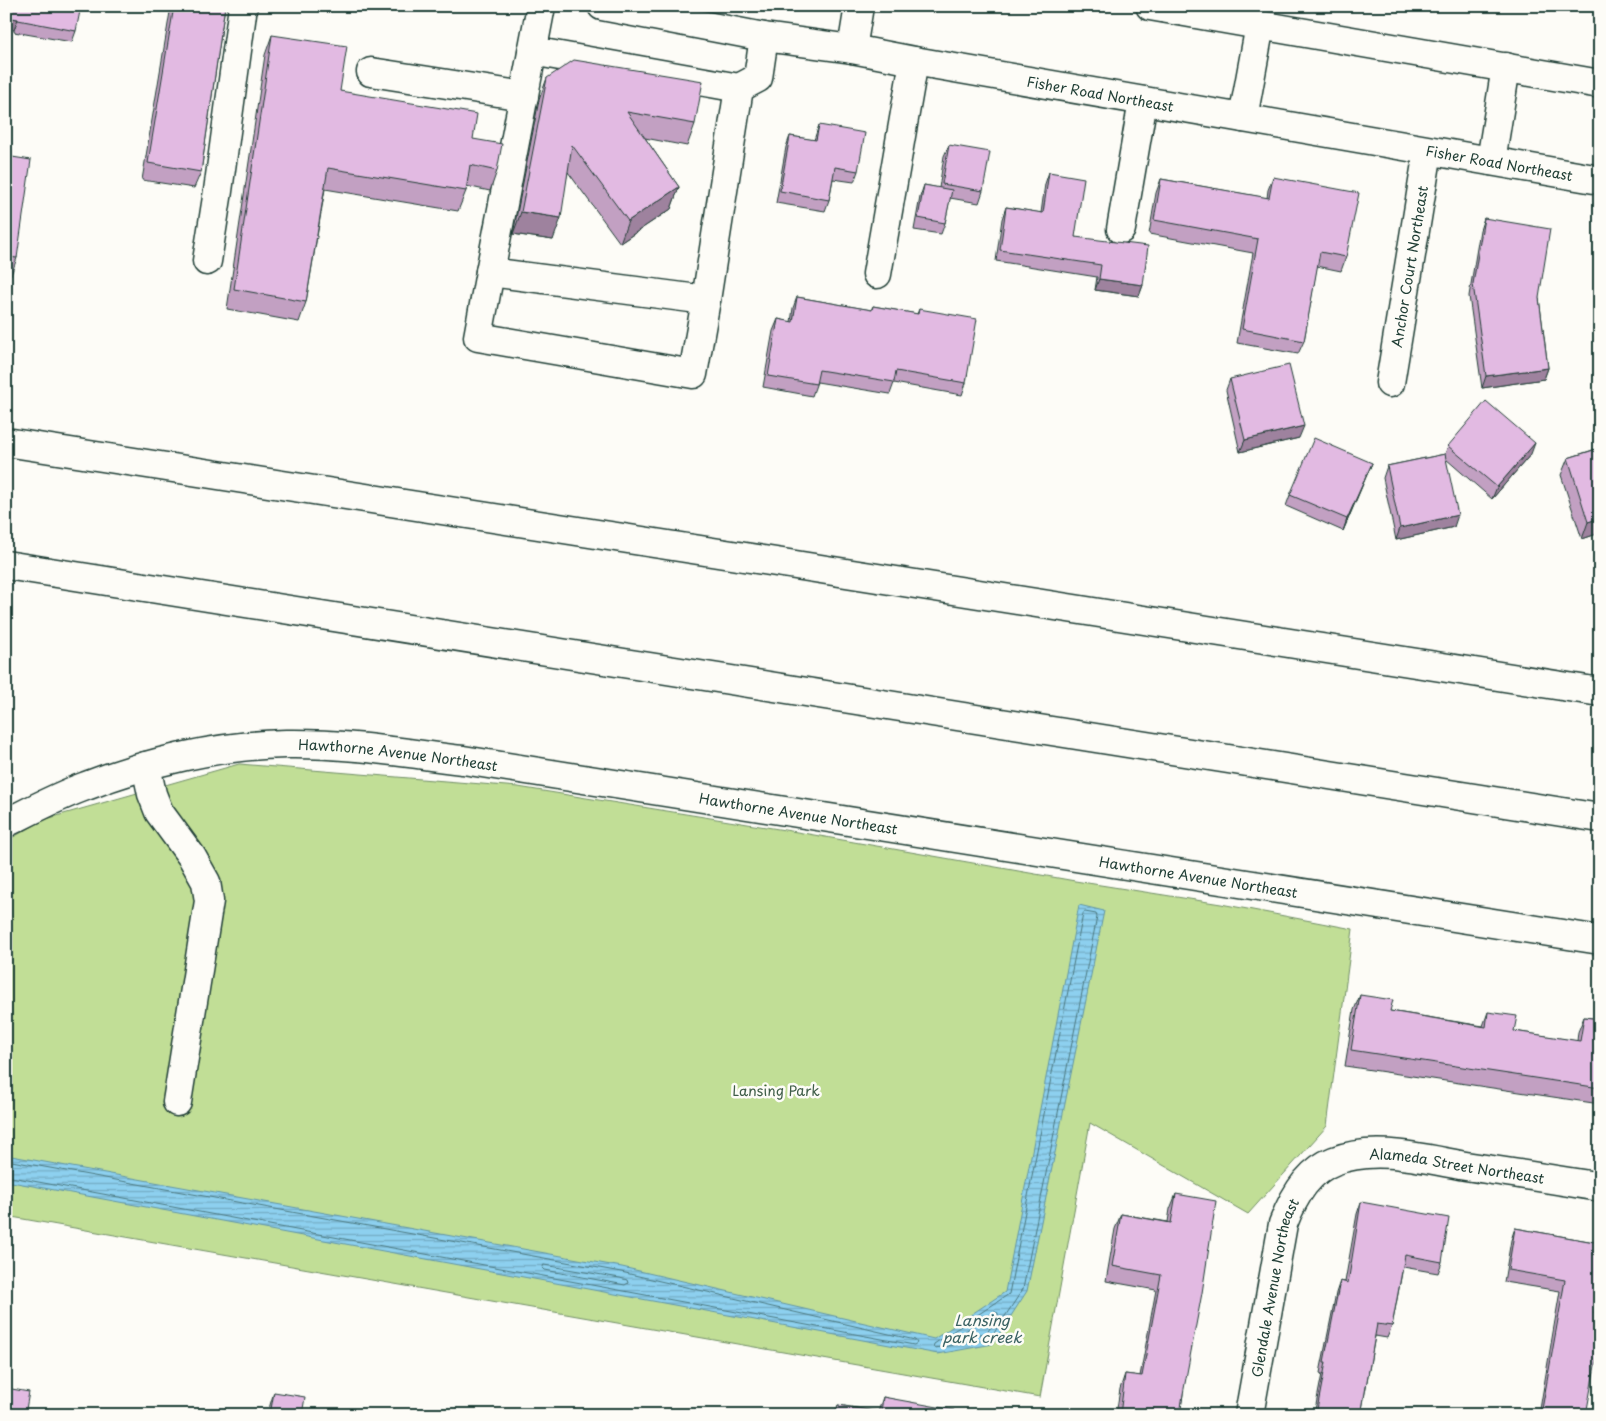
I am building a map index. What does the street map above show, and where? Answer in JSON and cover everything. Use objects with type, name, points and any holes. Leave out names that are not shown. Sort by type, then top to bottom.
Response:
[{"type":"main road","points":[[207,261],[243,6]]},
{"type":"main road","points":[[541,6],[478,337],[693,374],[739,88]]},
{"type":"main road","name":"Fisher Road Northeast","points":[[602,6],[631,9],[764,37],[852,49],[1428,152],[1600,180]]},
{"type":"main road","points":[[852,49],[859,6]]},
{"type":"main road","points":[[1150,6],[1600,84]]},
{"type":"main road","points":[[1243,118],[1260,25]]},
{"type":"main road","points":[[532,51],[739,88],[758,78],[764,37]]},
{"type":"main road","points":[[877,274],[914,61]]},
{"type":"main road","points":[[1491,161],[1506,67]]},
{"type":"main road","points":[[371,72],[524,96]]},
{"type":"main road","points":[[1120,229],[1143,101]]},
{"type":"main road","name":"Anchor Court Northeast","points":[[1390,383],[1428,152]]},
{"type":"main road","points":[[490,272],[706,300]]},
{"type":"main road","points":[[6,442],[1600,692]]},
{"type":"main road","points":[[6,565],[1600,818]]},
{"type":"main road","name":"Hawthorne Avenue Northeast","points":[[6,822],[87,785],[146,766],[186,756],[237,748],[285,744],[335,745],[463,760],[1600,940]]},
{"type":"main road","points":[[146,766],[152,794],[159,812],[192,856],[206,882],[209,901],[177,1102]]},
{"type":"main road","name":"Alameda Street Northeast","points":[[1318,1171],[1332,1161],[1354,1156],[1389,1153],[1600,1187]]},
{"type":"main road","name":"Glendale Avenue Northeast","points":[[1249,1415],[1283,1224],[1289,1206],[1308,1179],[1318,1171]]},
{"type":"green space","name":"Lansing Park","points":[[239,764],[518,787],[1221,904],[1353,929],[1327,1126],[1248,1214],[1090,1123],[1040,1397],[6,1216],[6,841],[46,819]]},
{"type":"water","name":"Lansing park creek","points":[[1079,905],[1104,911],[1027,1291],[993,1344],[938,1354],[6,1181],[6,1155],[622,1267],[934,1339],[1005,1292]]},
{"type":"building","points":[[6,6],[81,6],[76,31],[6,17]]},
{"type":"building","points":[[174,6],[225,6],[201,172],[148,163]]},
{"type":"building","points":[[272,35],[347,46],[340,91],[477,114],[473,139],[502,144],[497,171],[470,165],[466,191],[328,168],[306,302],[234,289]]},
{"type":"building","points":[[574,60],[703,81],[695,124],[627,112],[679,187],[628,221],[572,145],[561,218],[521,212],[547,78]]},
{"type":"building","points":[[819,125],[865,133],[858,171],[835,167],[829,200],[780,191],[790,136],[816,140]]},
{"type":"building","points":[[949,145],[990,152],[983,191],[942,184]]},
{"type":"building","points":[[6,156],[31,160],[17,258],[6,257]]},
{"type":"building","points":[[1049,172],[1084,178],[1075,237],[1148,246],[1143,285],[1099,279],[1101,265],[1000,250],[1006,207],[1043,213]]},
{"type":"building","points":[[1273,177],[1359,193],[1346,257],[1320,252],[1304,341],[1242,329],[1258,239],[1154,220],[1161,179],[1269,198]]},
{"type":"building","points":[[924,185],[952,190],[945,223],[918,218]]},
{"type":"building","points":[[1484,218],[1550,229],[1539,298],[1548,368],[1486,376],[1473,284]]},
{"type":"building","points":[[797,297],[872,310],[873,306],[918,314],[919,309],[977,319],[966,383],[896,371],[894,382],[819,370],[816,384],[768,376],[778,319],[793,322]]},
{"type":"building","points":[[1289,365],[1304,426],[1245,440],[1230,379]]},
{"type":"building","points":[[1486,401],[1535,443],[1497,487],[1448,446]]},
{"type":"building","points":[[1314,438],[1372,463],[1347,519],[1290,495]]},
{"type":"building","points":[[1600,448],[1600,518],[1588,522],[1568,458]]},
{"type":"building","points":[[1445,454],[1458,515],[1400,528],[1387,466]]},
{"type":"building","points":[[1360,995],[1393,1000],[1390,1011],[1486,1027],[1488,1012],[1517,1016],[1514,1031],[1580,1041],[1584,1017],[1600,1019],[1600,1088],[1351,1050]]},
{"type":"building","points":[[1176,1194],[1216,1201],[1180,1415],[1120,1415],[1125,1374],[1142,1376],[1161,1275],[1112,1266],[1121,1214],[1171,1223]]},
{"type":"building","points":[[1361,1202],[1449,1218],[1442,1262],[1405,1255],[1392,1326],[1377,1324],[1361,1415],[1316,1415],[1340,1281],[1348,1283]]},
{"type":"building","points":[[1515,1228],[1600,1243],[1600,1279],[1594,1314],[1600,1315],[1600,1338],[1586,1415],[1541,1415],[1565,1280],[1508,1270]]},
{"type":"building","points":[[6,1388],[29,1392],[25,1415],[6,1415]]},
{"type":"building","points":[[274,1392],[305,1397],[302,1415],[270,1415]]},
{"type":"building","points":[[883,1397],[954,1410],[953,1415],[836,1415],[838,1405],[881,1412]]}]
